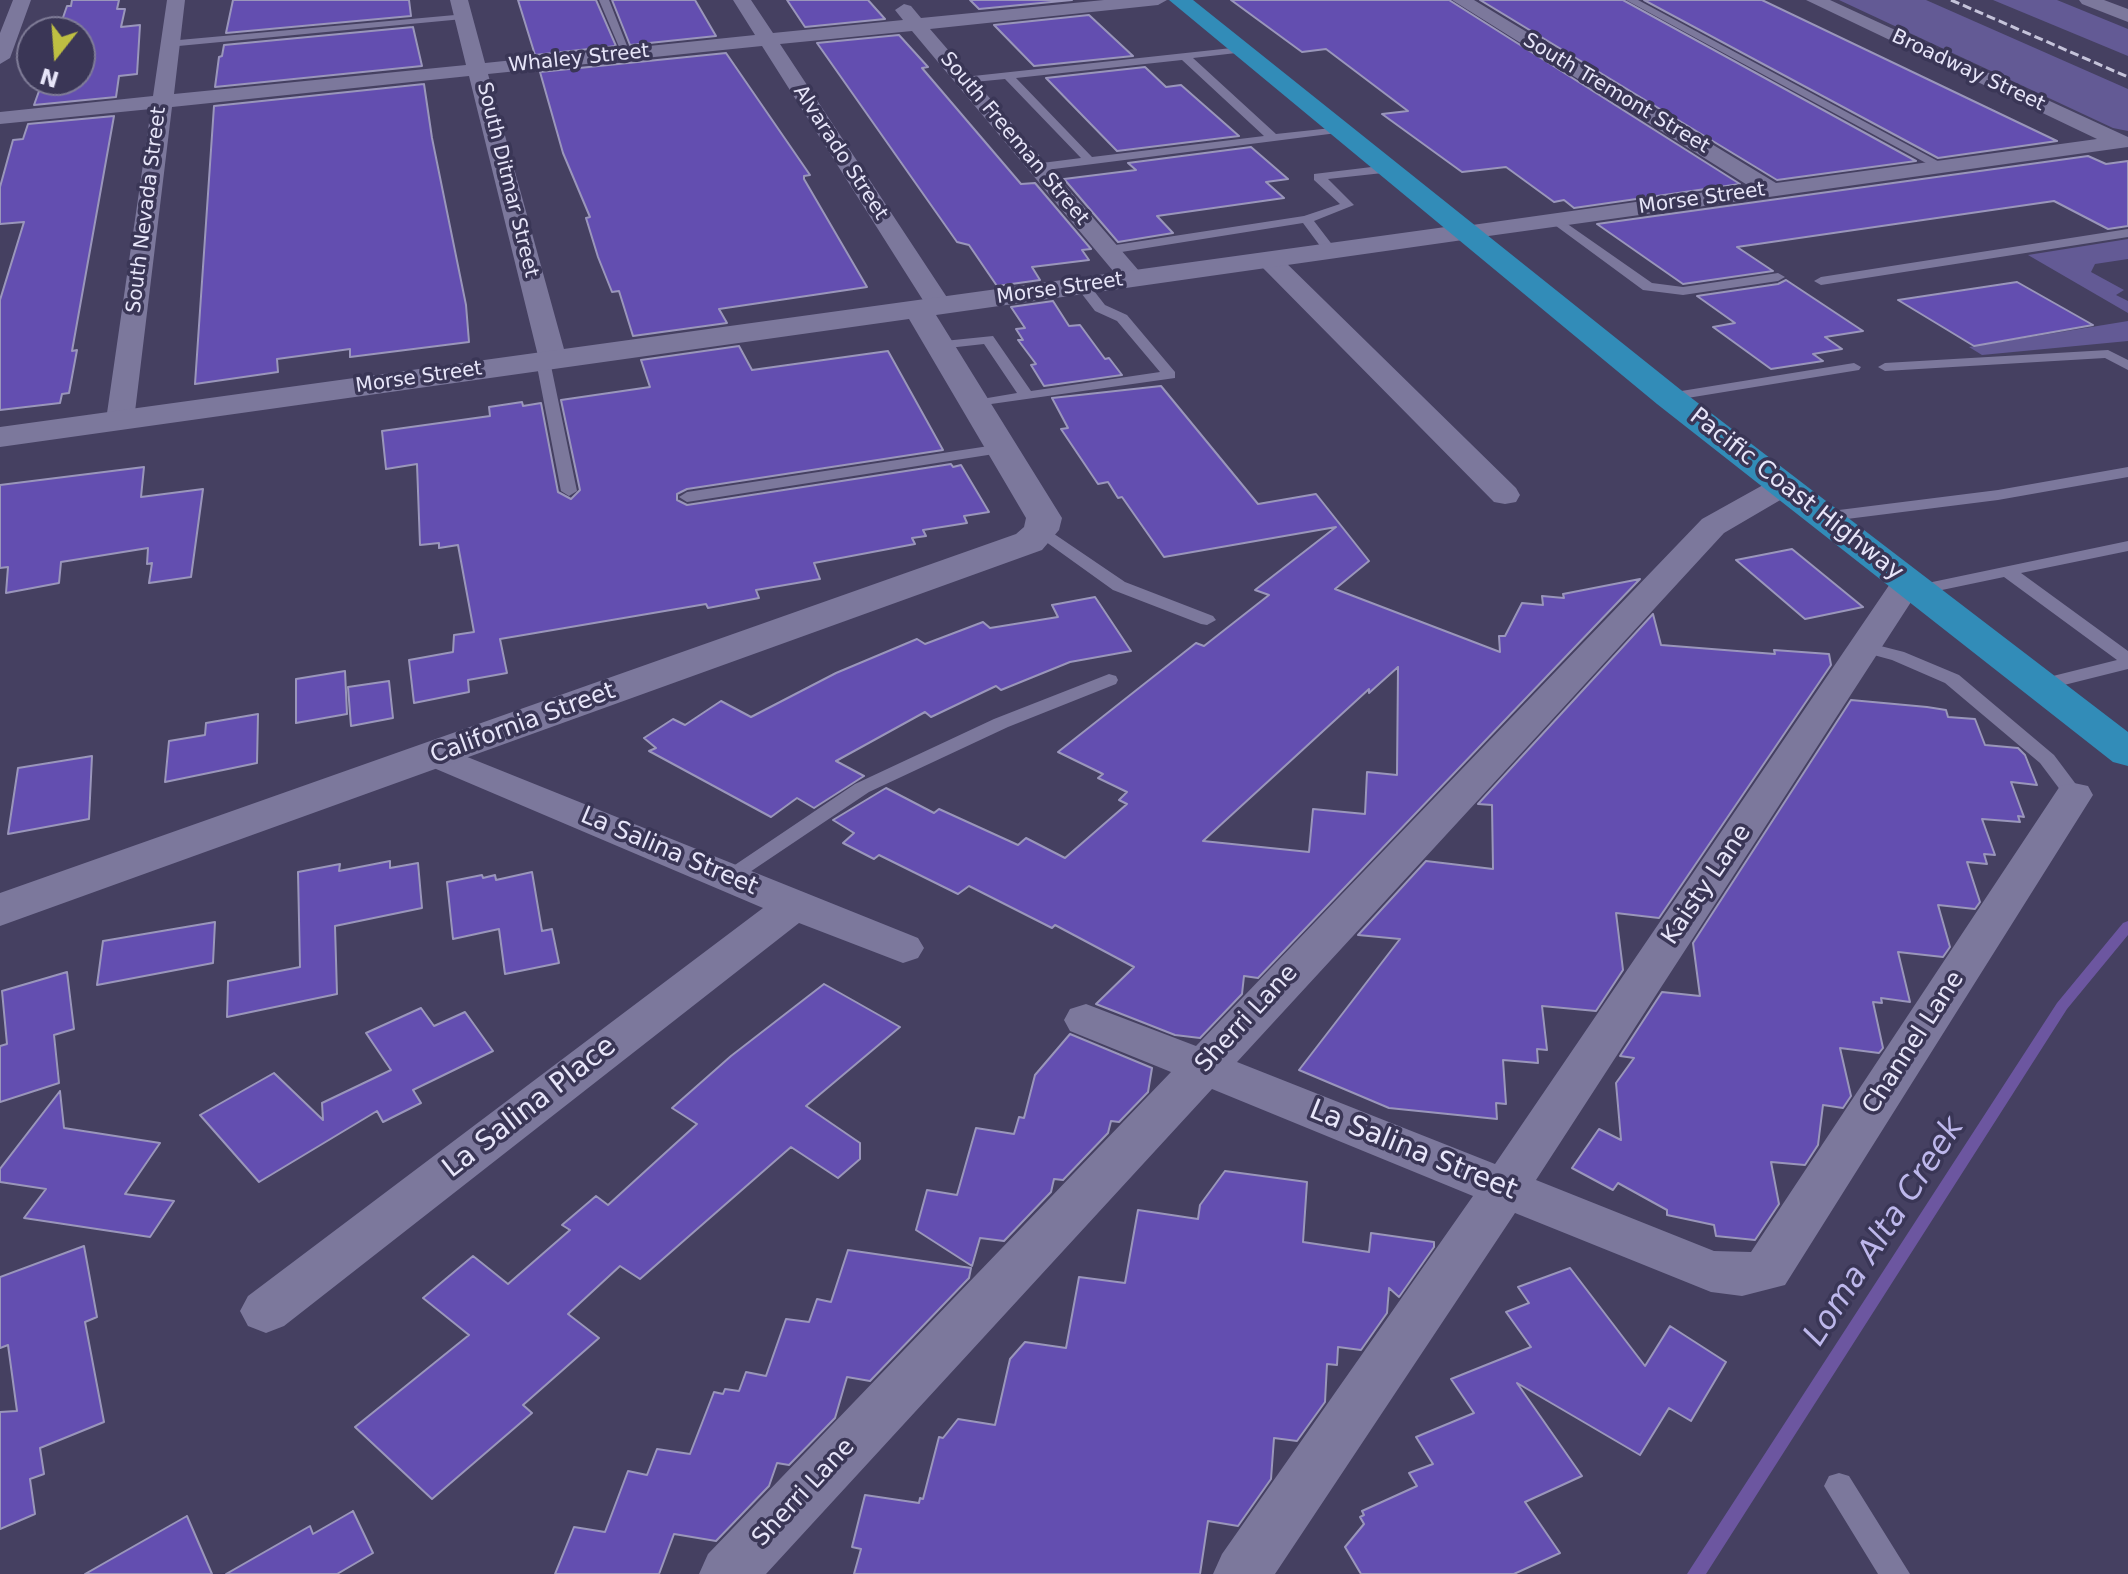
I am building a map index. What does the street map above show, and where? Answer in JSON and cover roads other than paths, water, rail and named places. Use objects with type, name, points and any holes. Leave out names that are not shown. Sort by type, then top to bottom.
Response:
[{"type":"main road","points":[[1180,0],[1388,169]]},
{"type":"main road","name":"Pacific Coast Highway","points":[[1388,169],[1669,397],[2128,753]]},
{"type":"street","points":[[0,58],[22,0]]},
{"type":"street","name":"South Nevada Street","points":[[120,420],[160,101],[171,53],[176,0]]},
{"type":"street","name":"Alvarado Street","points":[[742,0],[928,307],[939,345],[1044,518],[1041,530]]},
{"type":"street","name":"South Freeman Street","points":[[896,0],[1133,279]]},
{"type":"street","name":"Whaley Street","points":[[0,118],[916,25],[1109,2],[1158,0]]},
{"type":"street","name":"South Tremont Street","points":[[1461,0],[1770,189]]},
{"type":"street","name":"Broadway Street","points":[[1815,0],[2124,143]]},
{"type":"street","points":[[2088,0],[2128,16]]},
{"type":"street","name":"South Ditmar Street","points":[[461,8],[548,360]]},
{"type":"street","name":"Morse Street","points":[[0,437],[1770,189],[2124,143]]},
{"type":"street","points":[[1269,260],[1505,495]]},
{"type":"street","name":"Sherri Lane","points":[[728,1574],[1713,526],[1783,486]]},
{"type":"street","name":"California Street","points":[[0,910],[1029,542],[1041,530]]},
{"type":"street","name":"Kaisty Lane","points":[[1506,1187],[1865,647],[1913,586]]},
{"type":"street","name":"La Salina Street","points":[[435,755],[903,948]]},
{"type":"street","name":"Channel Lane","points":[[1742,1275],[1767,1270],[2074,795]]},
{"type":"street","name":"La Salina Place","points":[[266,1311],[794,905]]},
{"type":"street","name":"La Salina Street","points":[[1086,1020],[1711,1271],[1742,1275]]},
{"type":"street","points":[[1242,1574],[1506,1187]]},
{"type":"lane","points":[[604,0],[627,54]]},
{"type":"lane","points":[[1631,0],[1941,166]]},
{"type":"lane","points":[[171,53],[226,39],[461,8]]},
{"type":"lane","points":[[224,51],[226,39]]},
{"type":"lane","points":[[964,80],[1241,50]]},
{"type":"lane","points":[[1184,56],[1273,138]]},
{"type":"lane","points":[[1008,76],[1090,161]]},
{"type":"lane","points":[[1038,167],[1341,130]]},
{"type":"lane","points":[[1109,250],[1306,219],[1348,205],[1318,177],[1388,169]]},
{"type":"lane","points":[[1306,219],[1331,251]]},
{"type":"lane","points":[[1556,220],[1648,287],[1683,291],[1778,277]]},
{"type":"lane","points":[[1821,281],[2128,233]]},
{"type":"lane","points":[[975,404],[1170,375],[1122,318],[1100,308],[1082,285]]},
{"type":"lane","points":[[939,345],[988,339],[1027,397]]},
{"type":"lane","points":[[1885,367],[2108,354],[2128,366]]},
{"type":"lane","points":[[548,360],[569,491]]},
{"type":"lane","points":[[1669,397],[1854,367]]},
{"type":"lane","points":[[687,497],[1002,449]]},
{"type":"lane","points":[[1823,517],[1998,495],[2128,472]]},
{"type":"lane","points":[[1041,530],[1119,586],[1207,620]]},
{"type":"lane","points":[[1913,586],[2007,571],[2128,546]]},
{"type":"lane","points":[[2007,571],[2128,662]]},
{"type":"lane","points":[[1865,647],[1898,656],[1952,679],[2047,759],[2074,795]]},
{"type":"lane","points":[[2040,685],[2128,662]]},
{"type":"lane","points":[[728,877],[862,788],[1001,723],[1109,680]]},
{"type":"lane","points":[[1839,1486],[1895,1574]]},
{"type":"waterway","name":"Loma Alta Creek","points":[[1696,1574],[2062,1006],[2128,926]]},
{"type":"railway","points":[[1951,0],[2128,77]]}]
